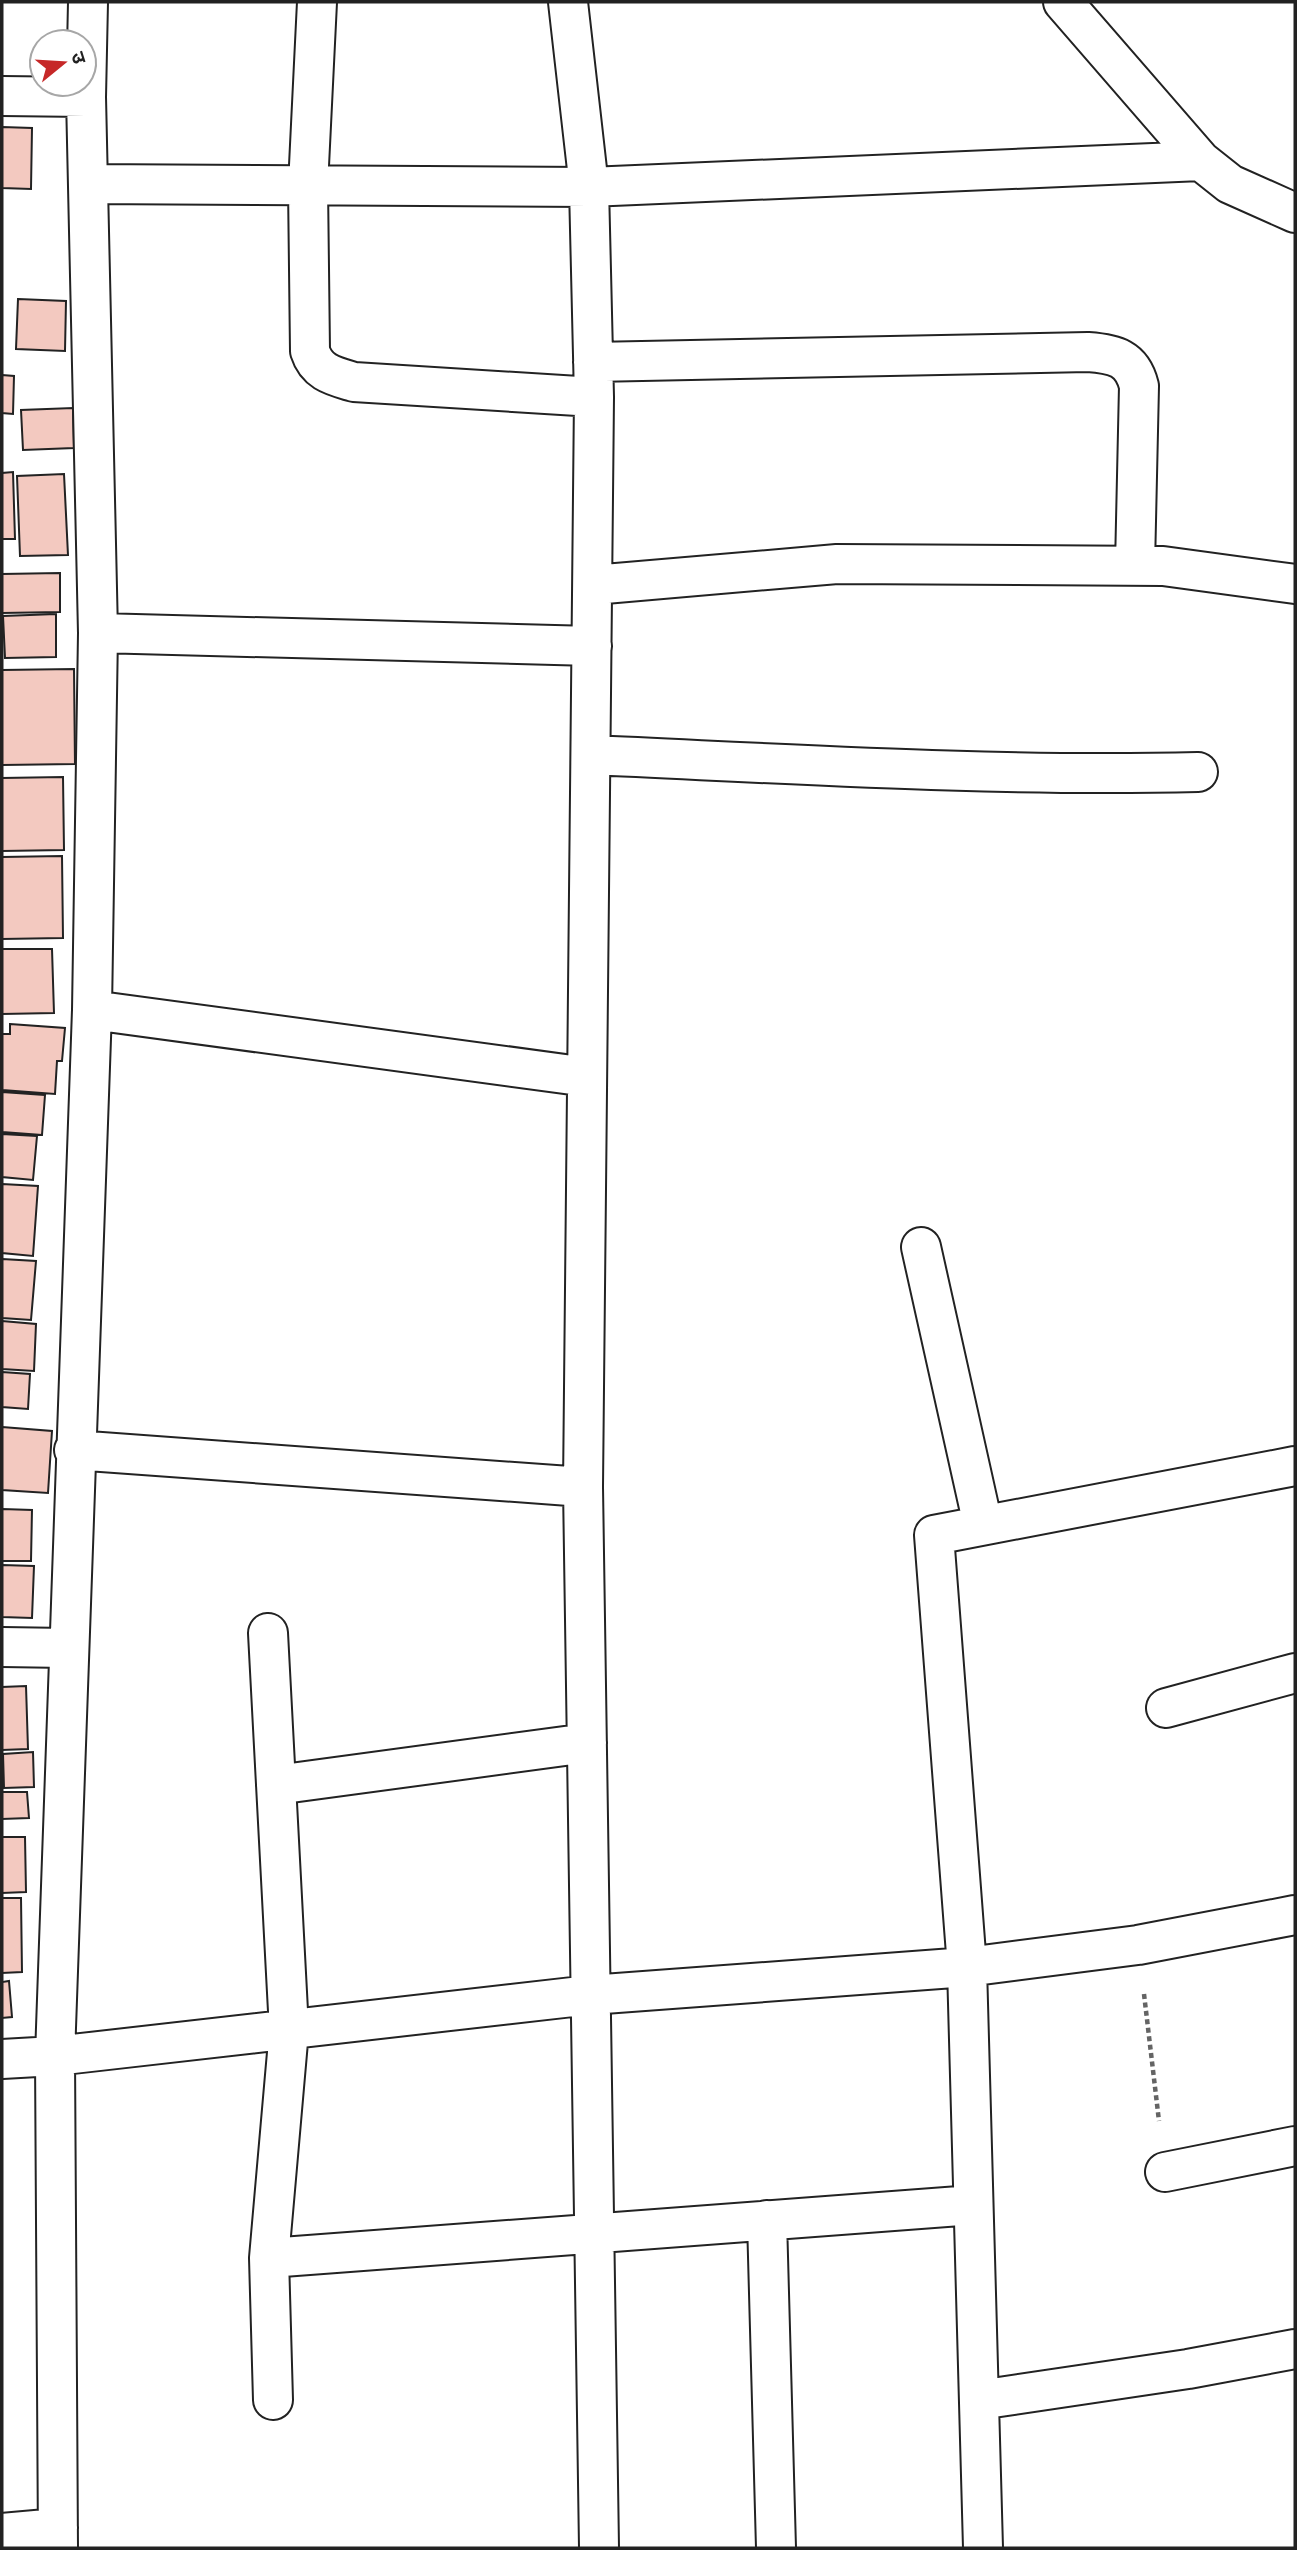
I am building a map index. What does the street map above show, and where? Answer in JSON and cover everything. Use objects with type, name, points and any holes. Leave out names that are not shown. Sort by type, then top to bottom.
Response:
[{"type":"street","points":[[87,28],[88,2]]},
{"type":"street","points":[[317,2],[308,187],[310,351],[314,365],[330,375],[355,383],[593,379],[1088,352],[1120,357],[1129,363],[1139,386],[1135,566]]},
{"type":"street","points":[[568,2],[589,187],[593,379],[583,1487],[598,2548]]},
{"type":"street","points":[[1063,2],[1201,161],[1230,184],[1295,212]]},
{"type":"street","points":[[2,96],[28,96]]},
{"type":"street","points":[[2,2533],[58,2538],[55,2056],[74,1450],[92,1010],[98,633],[86,98]]},
{"type":"street","points":[[88,184],[589,187],[1201,161]]},
{"type":"street","points":[[593,585],[837,564],[1184,567],[1295,584]]},
{"type":"street","points":[[98,633],[592,646]]},
{"type":"street","points":[[591,755],[1076,775],[1198,772]]},
{"type":"street","points":[[92,1010],[587,1077]]},
{"type":"street","points":[[921,1247],[983,1525]]},
{"type":"street","points":[[74,1450],[583,1487]]},
{"type":"street","points":[[983,2548],[967,1967],[934,1535],[1295,1466]]},
{"type":"street","points":[[268,1633],[289,2030],[269,2258],[273,2400]]},
{"type":"street","points":[[2,1647],[67,1648]]},
{"type":"street","points":[[1166,1708],[1295,1673]]},
{"type":"street","points":[[276,1785],[587,1743]]},
{"type":"street","points":[[2,2059],[55,2056],[590,1995],[967,1967],[1138,1945],[1295,1916]]},
{"type":"street","points":[[1165,2172],[1295,2146]]},
{"type":"street","points":[[269,2258],[973,2205]]},
{"type":"street","points":[[767,2220],[776,2548]]},
{"type":"street","points":[[979,2400],[1188,2369],[1295,2349]]},
{"type":"path","points":[[1138,1945],[1165,2172]]},
{"type":"building","points":[[2,127],[32,128],[31,189],[2,188]]},
{"type":"building","points":[[18,299],[66,301],[65,351],[16,349]]},
{"type":"building","points":[[2,375],[14,376],[13,414],[2,413]]},
{"type":"building","points":[[73,408],[74,448],[23,450],[21,410]]},
{"type":"building","points":[[13,472],[15,539],[2,539],[2,473]]},
{"type":"building","points":[[64,474],[68,555],[20,556],[17,476]]},
{"type":"building","points":[[60,573],[60,612],[2,613],[2,574]]},
{"type":"building","points":[[56,614],[56,657],[5,658],[3,616]]},
{"type":"building","points":[[74,669],[75,764],[2,765],[2,670]]},
{"type":"building","points":[[63,777],[64,850],[2,851],[2,778]]},
{"type":"building","points":[[62,856],[63,938],[2,939],[2,857]]},
{"type":"building","points":[[2,949],[52,949],[54,1013],[2,1014]]},
{"type":"building","points":[[10,1024],[65,1028],[62,1061],[57,1061],[55,1094],[2,1090],[2,1034],[10,1034]]},
{"type":"building","points":[[2,1092],[45,1095],[42,1135],[2,1132]]},
{"type":"building","points":[[2,1134],[37,1136],[33,1180],[2,1177]]},
{"type":"building","points":[[2,1184],[38,1186],[33,1256],[2,1253]]},
{"type":"building","points":[[2,1259],[36,1261],[31,1320],[2,1318]]},
{"type":"building","points":[[2,1321],[36,1324],[34,1371],[2,1369]]},
{"type":"building","points":[[2,1372],[30,1374],[28,1409],[2,1407]]},
{"type":"building","points":[[2,1427],[52,1431],[48,1493],[2,1490]]},
{"type":"building","points":[[2,1509],[32,1510],[31,1561],[2,1561]]},
{"type":"building","points":[[2,1565],[34,1566],[32,1618],[2,1617]]},
{"type":"building","points":[[26,1686],[28,1749],[2,1750],[2,1687]]},
{"type":"building","points":[[33,1752],[34,1787],[4,1788],[3,1754]]},
{"type":"building","points":[[2,1792],[27,1792],[29,1818],[2,1819]]},
{"type":"building","points":[[2,1837],[25,1837],[26,1892],[2,1893]]},
{"type":"building","points":[[2,1898],[21,1898],[22,1972],[2,1973]]},
{"type":"building","points":[[9,1981],[12,2017],[2,2018],[2,1982]]}]
